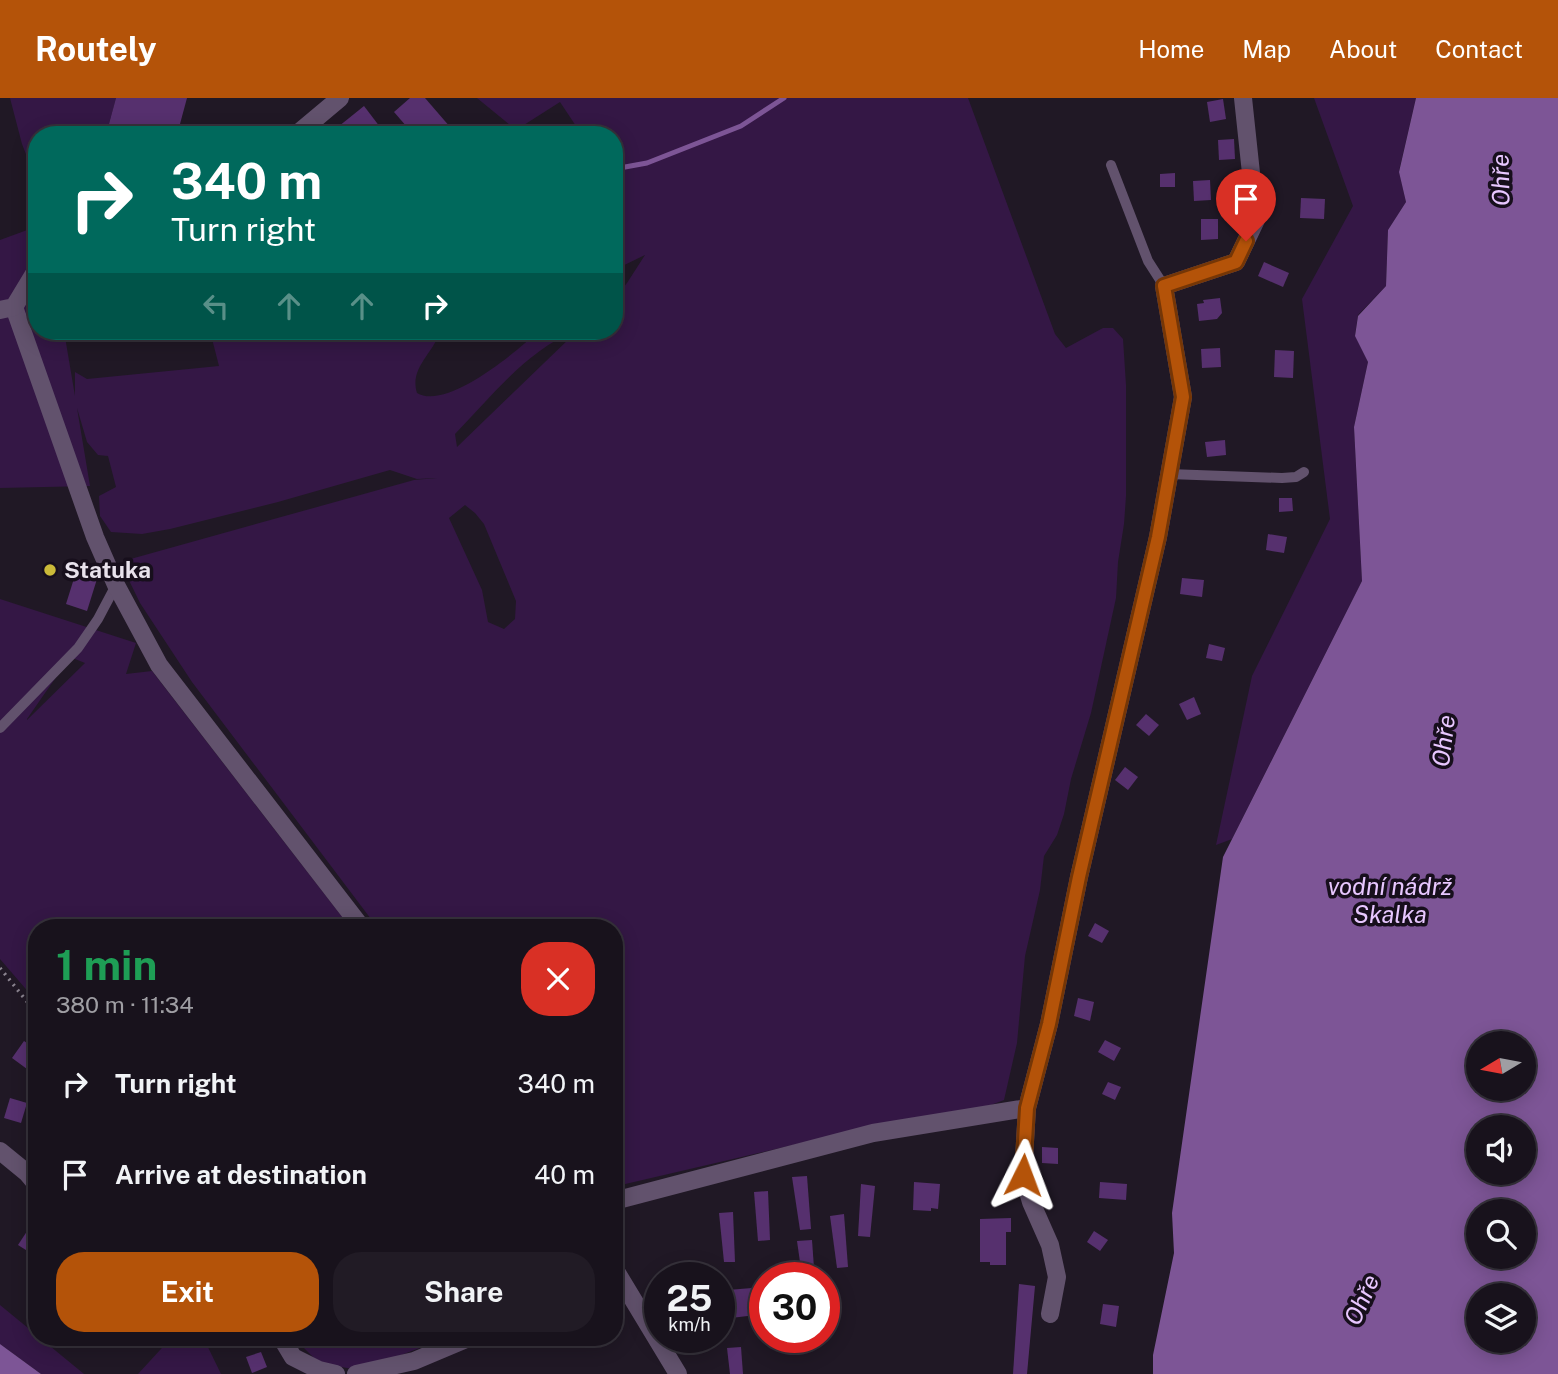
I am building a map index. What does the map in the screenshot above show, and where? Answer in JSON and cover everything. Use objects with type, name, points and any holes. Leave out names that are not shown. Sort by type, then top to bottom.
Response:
[{"type":"street","points":[[307,126],[340,98]]},
{"type":"street","points":[[1050,1314],[1057,1277],[1050,1245],[1031,1202],[1023,1175],[1027,1108],[1049,1024],[1079,877],[1155,550],[1183,397],[1164,286],[1236,262],[1256,220],[1243,98]]},
{"type":"street","points":[[28,281],[7,308],[116,585],[159,664],[355,919]]},
{"type":"street","points":[[623,1199],[873,1133],[1027,1108]]},
{"type":"street","points":[[0,1151],[28,1174]]},
{"type":"street","points":[[623,1283],[678,1374]]},
{"type":"street","points":[[286,1346],[293,1357],[319,1370],[336,1374]]},
{"type":"street","points":[[356,1374],[414,1361],[450,1346]]},
{"type":"lane","points":[[1111,164],[1148,261],[1164,286]]},
{"type":"lane","points":[[1169,474],[1282,478],[1296,477],[1304,472]]},
{"type":"lane","points":[[0,727],[78,648],[99,619],[116,585]]},
{"type":"path","points":[[0,968],[28,1003]]},
{"type":"shaded area","points":[[10,98],[116,98],[108,126],[28,126],[28,159]]},
{"type":"shaded area","points":[[477,98],[968,98],[1055,334],[1066,348],[1103,328],[1113,328],[1123,339],[1126,385],[1126,496],[1116,598],[1091,713],[1071,779],[1064,814],[1057,835],[1044,856],[1040,890],[1025,956],[1017,1043],[1004,1100],[973,1112],[883,1124],[623,1185],[623,919],[371,919],[192,682],[140,603],[124,570],[127,560],[414,480],[437,478],[417,479],[390,470],[170,529],[142,534],[111,532],[100,516],[99,496],[116,487],[108,456],[98,455],[87,442],[77,408],[90,486],[0,488],[0,240],[28,230],[28,340],[66,340],[75,396],[75,372],[87,379],[219,366],[212,340],[436,340],[419,368],[415,384],[417,393],[430,396],[445,394],[481,377],[528,340],[557,340],[510,376],[455,434],[457,447],[568,340],[623,340],[623,288],[645,255],[623,266],[623,126],[576,126],[560,102],[522,126],[511,126]],"holes":[[[465,505],[484,524],[516,601],[515,619],[504,629],[488,622],[482,590],[449,518]]]},
{"type":"shaded area","points":[[1314,98],[1416,98],[1399,171],[1406,202],[1388,230],[1386,286],[1358,315],[1355,335],[1368,362],[1354,427],[1362,581],[1232,839],[1216,845],[1252,676],[1330,519],[1302,299],[1353,206]]},
{"type":"shaded area","points":[[0,599],[136,643],[126,674],[152,671],[344,919],[28,919],[28,992],[0,959]],"holes":[[[70,657],[85,663],[27,720]]]},
{"type":"shaded area","points":[[0,1305],[28,1328],[28,1346],[50,1346],[84,1374],[41,1374],[0,1344]]},
{"type":"shaded area","points":[[164,1346],[207,1346],[221,1374],[138,1374]]},
{"type":"shaded area","points":[[302,1346],[425,1346],[353,1369],[319,1363]]},
{"type":"water","name":"vodní nádrž Skalka","points":[[1416,98],[1558,98],[1558,1374],[1153,1374],[1153,1355],[1174,1253],[1172,1213],[1223,857],[1362,581],[1354,427],[1368,362],[1355,336],[1358,316],[1386,286],[1388,230],[1406,202],[1399,172]]},
{"type":"water","points":[[0,1344],[41,1374],[0,1374]]},
{"type":"building","points":[[116,98],[187,98],[179,126],[108,126]]},
{"type":"building","points":[[410,98],[425,98],[449,126],[406,126],[394,112]]},
{"type":"building","points":[[1223,99],[1226,119],[1210,122],[1207,102]]},
{"type":"building","points":[[364,106],[379,126],[339,126]]},
{"type":"building","points":[[1234,139],[1235,159],[1219,160],[1218,140]]},
{"type":"building","points":[[1175,173],[1175,187],[1160,187],[1160,174]]},
{"type":"building","points":[[1210,180],[1211,200],[1194,201],[1193,181]]},
{"type":"building","points":[[1301,198],[1325,199],[1324,219],[1300,218]]},
{"type":"building","points":[[1201,219],[1218,219],[1218,239],[1201,240]]},
{"type":"building","points":[[1264,262],[1289,273],[1283,287],[1258,276]]},
{"type":"building","points":[[1220,298],[1222,313],[1217,319],[1199,321],[1197,304],[1204,303],[1203,300]]},
{"type":"building","points":[[1220,348],[1221,367],[1202,368],[1201,349]]},
{"type":"building","points":[[1275,350],[1294,351],[1293,378],[1274,377]]},
{"type":"building","points":[[1225,440],[1226,455],[1207,457],[1205,442]]},
{"type":"building","points":[[1279,498],[1292,498],[1293,511],[1279,512]]},
{"type":"building","points":[[1268,534],[1287,537],[1284,553],[1266,550]]},
{"type":"building","points":[[76,572],[97,579],[87,611],[66,604]]},
{"type":"building","points":[[1182,578],[1204,580],[1202,597],[1180,594]]},
{"type":"building","points":[[1209,644],[1225,648],[1222,661],[1206,658]]},
{"type":"building","points":[[1194,697],[1201,714],[1187,720],[1179,704]]},
{"type":"building","points":[[1146,714],[1159,725],[1149,736],[1136,725]]},
{"type":"building","points":[[1125,767],[1138,777],[1128,790],[1115,780]]},
{"type":"building","points":[[1095,923],[1109,931],[1102,943],[1088,936]]},
{"type":"building","points":[[1078,998],[1094,1002],[1090,1021],[1074,1016]]},
{"type":"building","points":[[1105,1040],[1121,1048],[1114,1061],[1098,1052]]},
{"type":"building","points":[[24,1041],[28,1044],[27,1069],[12,1058]]},
{"type":"building","points":[[1108,1082],[1121,1087],[1115,1100],[1102,1094]]},
{"type":"building","points":[[10,1098],[27,1103],[21,1123],[4,1118]]},
{"type":"building","points":[[1042,1147],[1058,1148],[1058,1164],[1042,1163]]},
{"type":"building","points":[[807,1176],[811,1229],[800,1230],[792,1177]]},
{"type":"building","points":[[914,1182],[940,1184],[938,1209],[913,1210]]},
{"type":"building","points":[[1100,1182],[1127,1184],[1126,1200],[1099,1198]]},
{"type":"building","points":[[861,1184],[875,1186],[870,1237],[858,1236]]},
{"type":"building","points":[[768,1191],[770,1240],[758,1241],[754,1192]]},
{"type":"building","points":[[733,1212],[735,1262],[724,1262],[719,1213]]},
{"type":"building","points":[[844,1214],[848,1267],[840,1268],[840,1262],[836,1262],[830,1216]]},
{"type":"building","points":[[1011,1218],[1011,1232],[1006,1232],[1006,1265],[980,1262],[980,1219]]},
{"type":"building","points":[[28,1230],[28,1251],[18,1245]]},
{"type":"building","points":[[1094,1231],[1108,1240],[1100,1251],[1087,1242]]},
{"type":"building","points":[[812,1240],[814,1262],[800,1262],[797,1241]]},
{"type":"building","points":[[1019,1284],[1035,1286],[1027,1374],[1013,1374]]},
{"type":"building","points":[[749,1288],[749,1316],[735,1318],[735,1289]]},
{"type":"building","points":[[1103,1304],[1119,1306],[1116,1327],[1100,1324]]},
{"type":"building","points":[[735,1347],[741,1347],[743,1374],[730,1374],[728,1353],[735,1353]]},
{"type":"building","points":[[261,1352],[267,1367],[252,1373],[246,1357]]},
{"type":"waterway","points":[[623,167],[647,163],[741,126],[784,98]]},
{"type":"place","name":"Statuka","points":[[50,570]]},
{"type":"route","points":[[1023,1175],[1027,1108],[1049,1024],[1079,877],[1158,537],[1183,397],[1164,286],[1236,262],[1246,241]]},
{"type":"water label","name":"Ohře","points":[[1501,180]]},
{"type":"water label","name":"Ohře","points":[[1444,741]]},
{"type":"water label","name":"Ohře","points":[[1362,1300]]}]
